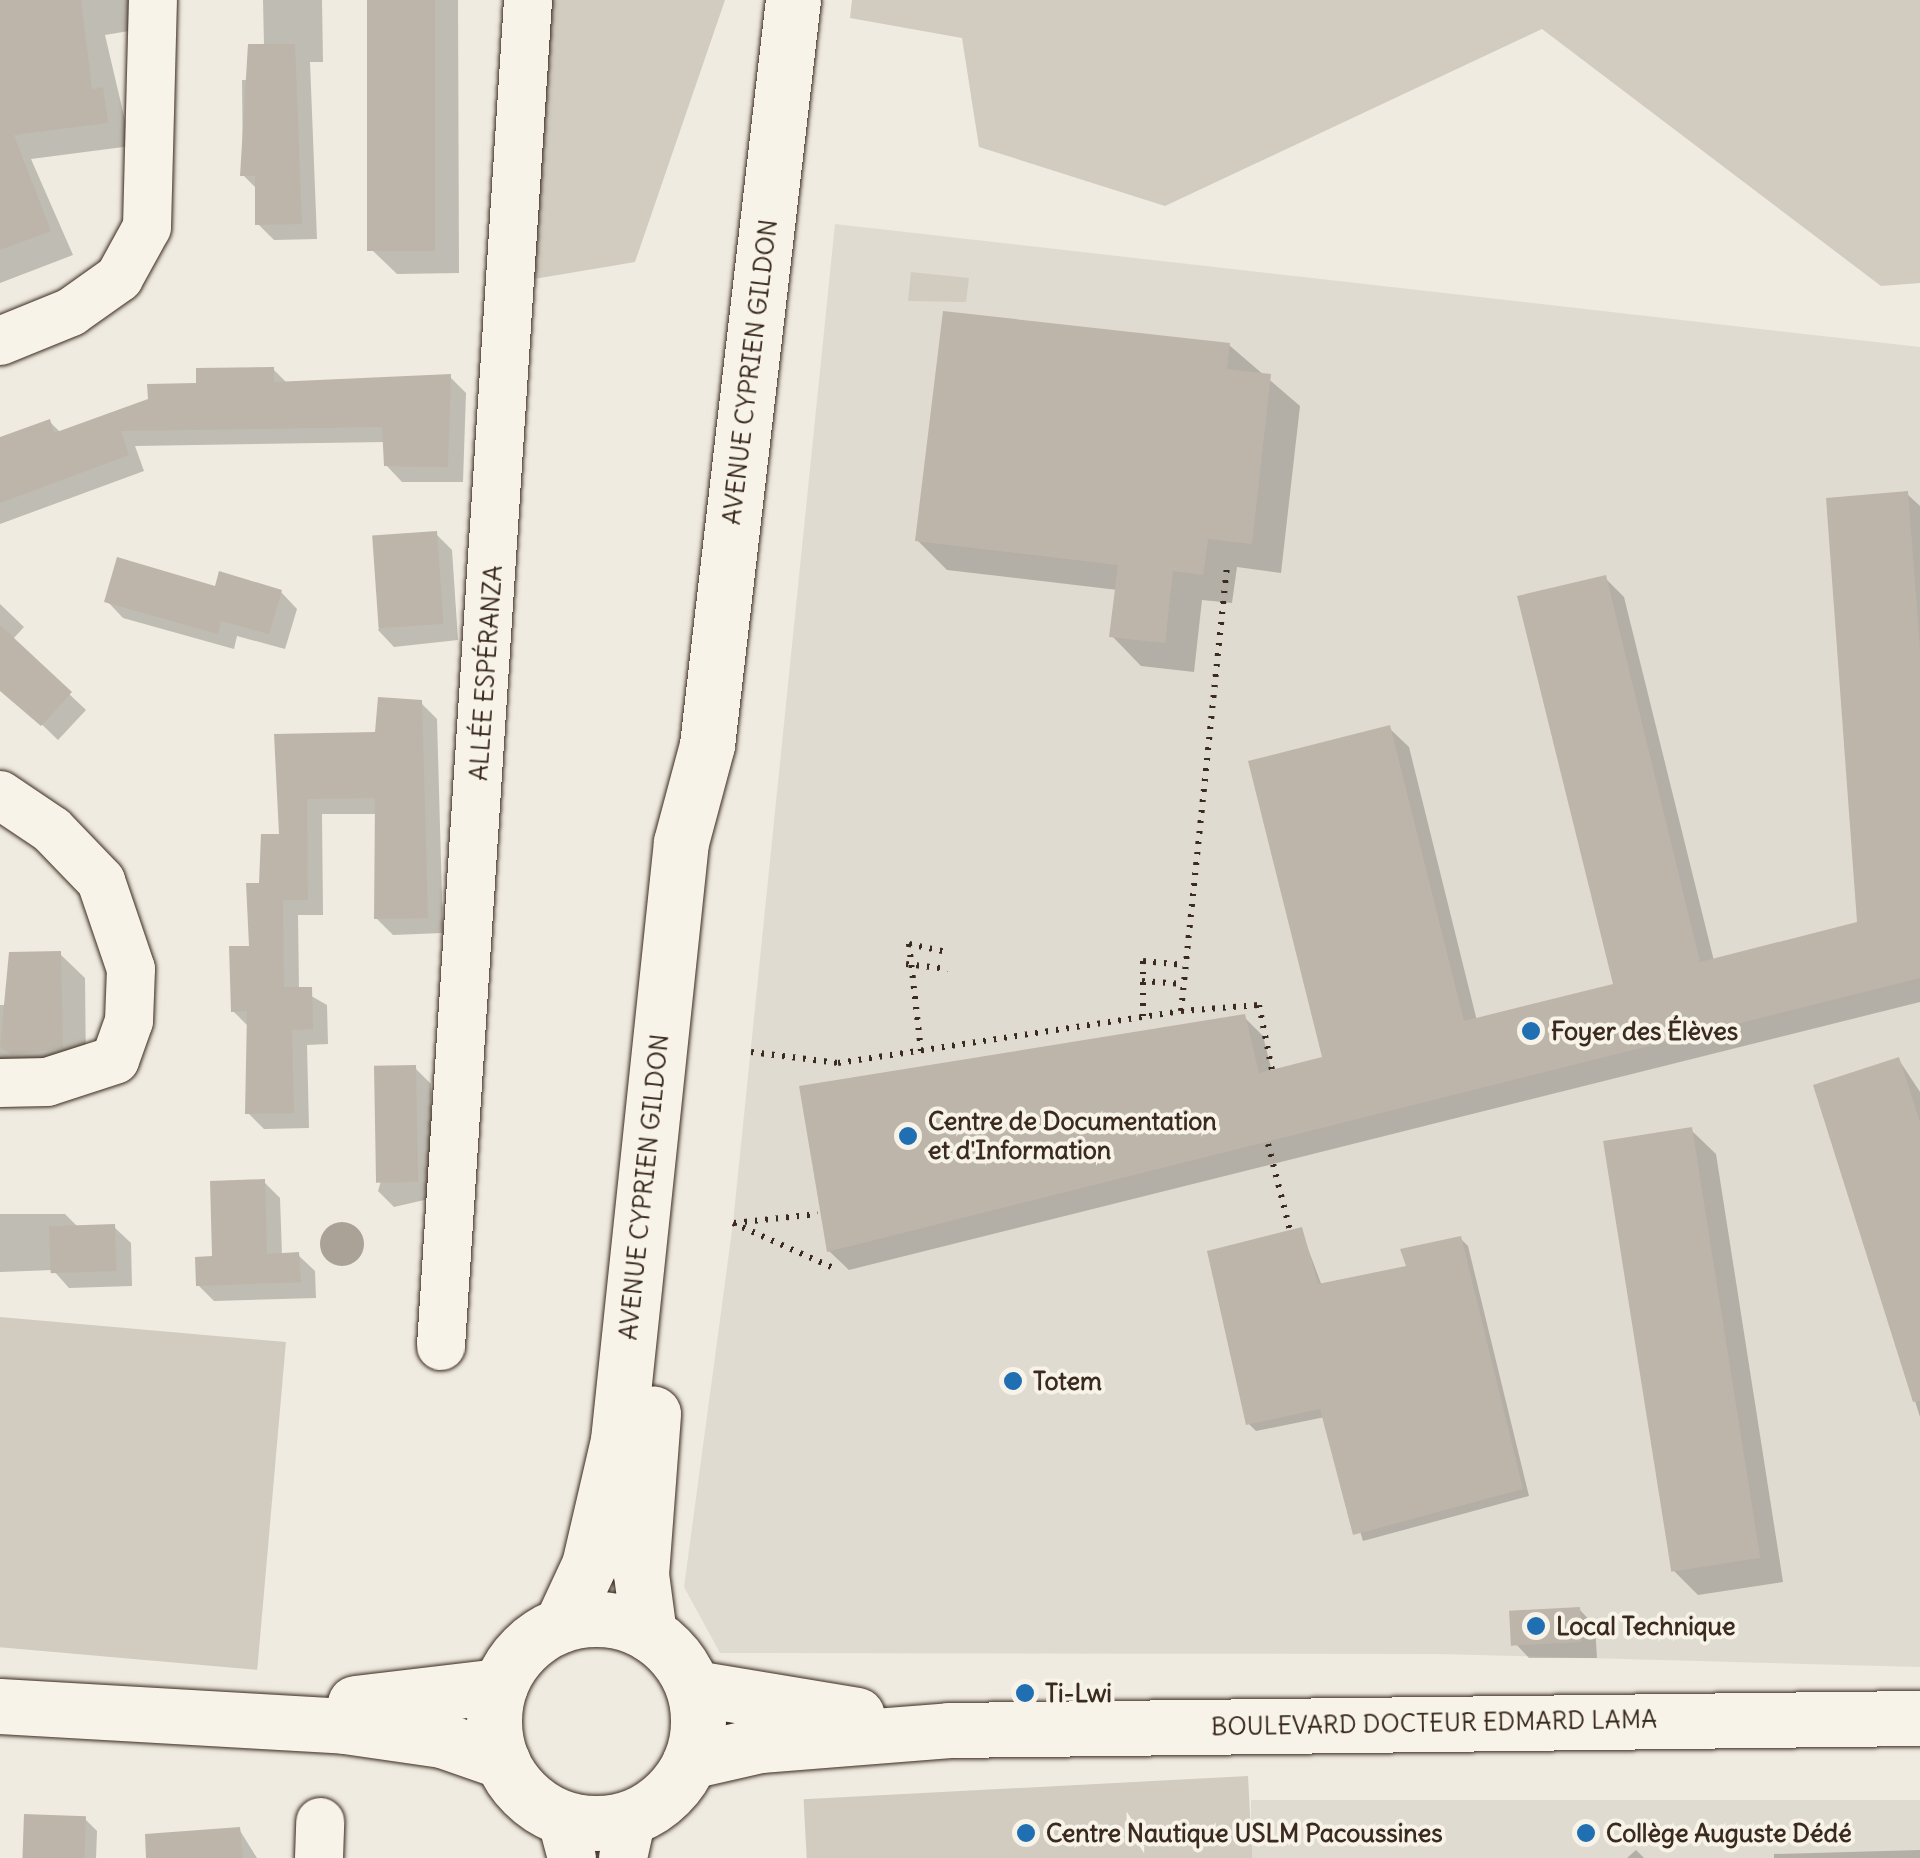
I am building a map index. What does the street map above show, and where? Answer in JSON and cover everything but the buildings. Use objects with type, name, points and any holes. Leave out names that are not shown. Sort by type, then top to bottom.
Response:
[{"type":"street","points":[[0,341],[70,312],[119,278],[148,227],[153,0]]},
{"type":"street","name":"ALLÉE ESPÉRANZA","points":[[442,1346],[528,0]]},
{"type":"street","name":"AVENUE CYPRIEN GILDON","points":[[562,1625],[590,1565],[618,1440],[681,842],[707,744],[793,0]]},
{"type":"street","name":"AVENUE CYPRIEN GILDON","points":[[650,1634],[641,1574],[649,1448],[711,832],[707,744]]},
{"type":"street","points":[[0,795],[52,830],[100,881],[130,968],[129,1021],[114,1060],[47,1082],[0,1083]]},
{"type":"street","points":[[600,1619],[650,1634],[694,1688],[690,1761],[667,1794],[628,1837],[567,1837],[502,1762],[494,1727],[500,1686],[528,1645],[562,1625],[600,1619]]},
{"type":"street","points":[[165,1712],[438,1699],[500,1686]]},
{"type":"street","name":"BOULEVARD DOCTEUR EDMARD LAMA","points":[[694,1688],[949,1730]]},
{"type":"street","points":[[0,1706],[165,1712],[403,1734],[502,1762]]},
{"type":"street","name":"BOULEVARD DOCTEUR EDMARD LAMA","points":[[690,1761],[760,1744],[949,1730],[1920,1718]]},
{"type":"path","points":[[1180,1011],[1227,566]]},
{"type":"path","points":[[921,1051],[906,964],[909,944],[946,952]]},
{"type":"path","points":[[1143,1016],[1144,961],[1186,965]]},
{"type":"path","points":[[906,964],[948,969]]},
{"type":"path","points":[[1142,981],[1183,984]]},
{"type":"path","points":[[751,1052],[838,1062],[1143,1016],[1259,1005],[1272,1070]]},
{"type":"path","points":[[1268,1144],[1290,1230]]},
{"type":"path","points":[[818,1214],[732,1224],[838,1270]]},
{"type":"shaded area","points":[[542,0],[725,0],[635,262],[528,280]]},
{"type":"shaded area","points":[[852,0],[1920,0],[1920,283],[1881,286],[1542,29],[1165,206],[979,147],[962,38],[850,18]]},
{"type":"shaded area","points":[[835,224],[1920,347],[1920,1667],[1438,1654],[720,1653],[684,1587],[733,1223]]},
{"type":"shaded area","points":[[911,272],[969,278],[966,302],[908,301]]},
{"type":"shaded area","points":[[342,1222],[358,1228],[364,1244],[358,1260],[342,1266],[326,1260],[320,1244],[326,1228]]},
{"type":"shaded area","points":[[0,1317],[286,1342],[257,1670],[0,1647]]},
{"type":"shaded area","name":"Centre Nautique USLM Pacoussines","points":[[1248,1776],[1252,1858],[807,1858],[804,1799]]},
{"type":"shaded area","name":"Collège Auguste Dédé","points":[[1251,1800],[1920,1800],[1920,1858],[1251,1858]]},
{"type":"place","name":"Foyer des Élèves","points":[[1531,1031]]},
{"type":"place","name":"Centre de Documentation et d'Information","points":[[908,1136]]},
{"type":"place","name":"Totem","points":[[1013,1381]]},
{"type":"place","name":"Local Technique","points":[[1536,1626]]},
{"type":"place","name":"Ti-Lwi","points":[[1025,1693]]},
{"type":"place","name":"Centre Nautique USLM Pacoussines","points":[[1026,1833]]},
{"type":"place","name":"Collège Auguste Dédé","points":[[1586,1833]]}]
